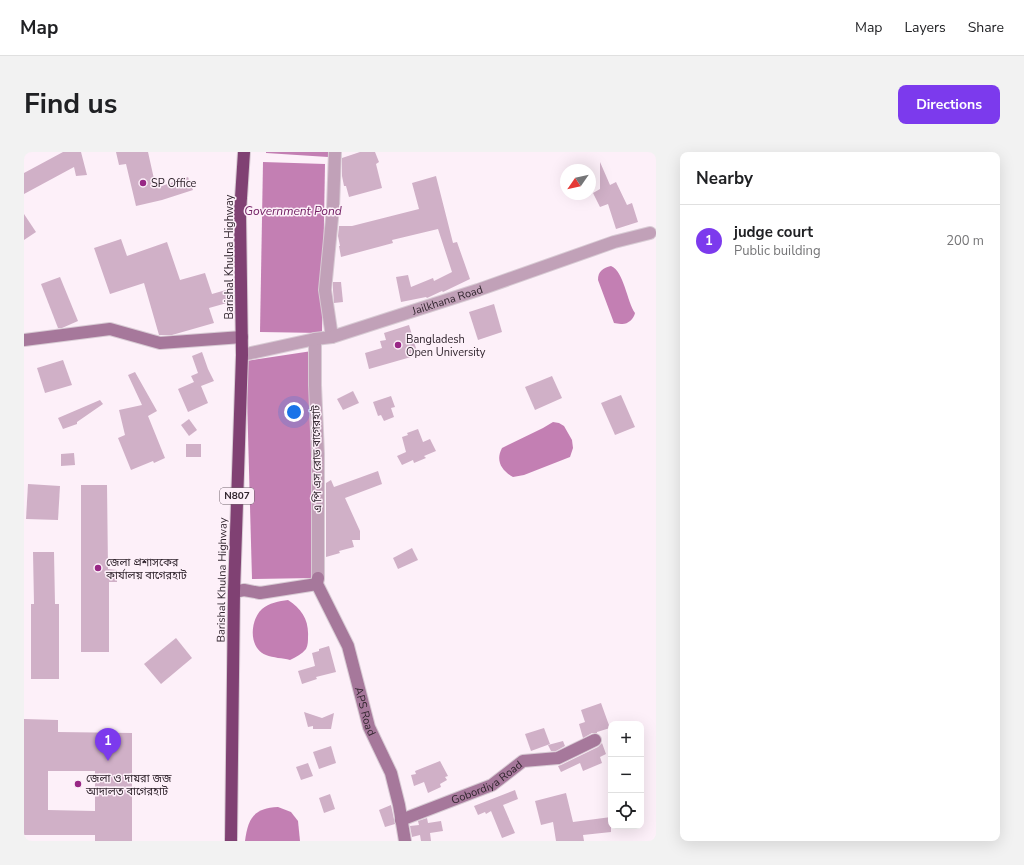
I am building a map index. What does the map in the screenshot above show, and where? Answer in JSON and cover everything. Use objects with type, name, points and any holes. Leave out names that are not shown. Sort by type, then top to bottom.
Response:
[{"type":"highway","name":"Barishal Khulna Highway","points":[[231,841],[234,592],[242,356],[240,213],[244,152]]},
{"type":"street","points":[[332,337],[325,290],[333,208],[335,152]]},
{"type":"street","name":"Jailkhana Road","points":[[242,356],[315,339],[332,337],[478,290],[614,242],[650,232]]},
{"type":"street","points":[[24,340],[110,330],[160,343],[242,337]]},
{"type":"street","name":"এ পি এস রোড বাগেরহাট","points":[[315,339],[318,454],[318,581]]},
{"type":"street","points":[[234,592],[244,590],[260,593],[318,581]]},
{"type":"street","name":"APS Road","points":[[318,581],[348,646],[368,727],[391,773],[399,805],[405,841]]},
{"type":"street","name":"Gobordiya Road","points":[[401,820],[492,785],[523,761],[558,758],[595,740]]},
{"type":"water","points":[[266,152],[329,152],[328,157]]},
{"type":"water","name":"Government Pond","points":[[263,162],[325,164],[322,333],[260,332]]},
{"type":"water","points":[[611,266],[619,274],[635,313],[632,319],[626,324],[614,323],[598,280],[599,274],[602,270]]},
{"type":"water","points":[[312,351],[314,578],[252,579],[246,361]]},
{"type":"water","points":[[553,422],[564,426],[572,440],[573,448],[570,457],[524,475],[513,477],[503,469],[499,457],[502,448]]},
{"type":"water","points":[[288,600],[301,611],[306,620],[308,631],[308,643],[306,649],[301,654],[290,660],[269,656],[260,651],[256,646],[253,634],[255,620],[262,609],[268,605]]},
{"type":"water","points":[[278,807],[291,812],[298,821],[300,841],[245,841],[250,820],[258,812]]},
{"type":"building","points":[[63,152],[81,152],[87,175],[76,176],[74,167],[24,194],[24,173]]},
{"type":"building","name":"SP Office","points":[[116,152],[148,152],[156,188],[188,177],[193,190],[162,200],[136,206],[126,164],[119,165]]},
{"type":"building","points":[[360,152],[375,152],[379,162],[376,164],[382,188],[349,197],[346,186],[344,186],[342,176],[342,158]]},
{"type":"building","points":[[600,162],[610,185],[616,182],[627,205],[632,203],[638,222],[616,229],[608,204],[600,207],[596,199],[596,191],[600,189]]},
{"type":"building","points":[[436,176],[453,243],[457,242],[470,279],[427,298],[401,302],[396,277],[408,275],[411,287],[433,278],[434,281],[452,272],[438,229],[392,240],[393,243],[341,257],[338,236],[339,226],[352,226],[419,209],[412,183]]},
{"type":"building","points":[[24,214],[36,232],[24,240]]},
{"type":"building","points":[[121,239],[127,256],[167,242],[180,280],[205,273],[212,294],[233,288],[234,301],[209,308],[214,323],[172,335],[159,335],[144,283],[110,294],[94,248]]},
{"type":"building","points":[[60,277],[78,321],[62,328],[58,328],[41,284]]},
{"type":"building","points":[[333,282],[341,282],[343,302],[334,303]]},
{"type":"building","points":[[494,304],[502,332],[478,340],[469,312]]},
{"type":"building","name":"Bangladesh Open University","points":[[409,325],[418,355],[369,369],[365,353],[382,348],[380,341],[386,340],[384,333]]},
{"type":"building","points":[[202,352],[214,381],[201,386],[208,403],[188,412],[178,389],[194,382],[191,376],[198,373],[192,356]]},
{"type":"building","points":[[63,360],[72,385],[45,393],[37,368]]},
{"type":"building","points":[[135,372],[157,411],[148,416],[165,458],[131,470],[118,438],[125,435],[119,410],[142,405],[128,375]]},
{"type":"building","points":[[552,376],[562,398],[535,410],[525,387]]},
{"type":"building","points":[[353,391],[359,403],[343,410],[337,399]]},
{"type":"building","points":[[621,395],[635,427],[615,435],[601,403]]},
{"type":"building","points":[[391,396],[395,407],[391,408],[394,417],[384,421],[381,415],[378,416],[373,402]]},
{"type":"building","points":[[100,400],[103,404],[77,422],[77,424],[63,429],[58,418]]},
{"type":"building","points":[[189,419],[197,430],[189,436],[181,425]]},
{"type":"building","points":[[418,429],[423,442],[430,439],[436,451],[424,456],[426,458],[414,463],[413,460],[402,465],[397,456],[406,452],[402,437],[408,435],[407,433]]},
{"type":"building","points":[[186,444],[201,444],[201,457],[186,457]]},
{"type":"building","points":[[74,453],[75,465],[61,466],[61,454]]},
{"type":"building","points":[[378,471],[382,484],[345,498],[360,531],[360,540],[352,540],[354,547],[339,551],[340,553],[326,557],[326,483],[331,480],[334,487]]},
{"type":"building","points":[[28,484],[60,486],[58,520],[26,519]]},
{"type":"building","points":[[81,485],[107,485],[108,569],[117,570],[117,582],[109,582],[109,652],[81,652]]},
{"type":"building","points":[[412,548],[418,560],[398,569],[393,558]]},
{"type":"building","points":[[33,552],[54,552],[55,604],[59,604],[59,679],[31,679],[31,604],[34,604]]},
{"type":"building","points":[[176,638],[192,658],[161,684],[144,664]]},
{"type":"building","points":[[329,646],[336,672],[316,677],[317,679],[302,684],[298,671],[315,666],[312,653]]},
{"type":"building","points":[[601,703],[608,722],[608,729],[597,733],[592,733],[583,738],[579,724],[585,722],[581,710]]},
{"type":"building","points":[[304,712],[322,718],[334,713],[331,729],[313,729],[313,726],[308,727]]},
{"type":"building","points":[[24,719],[58,720],[58,732],[132,733],[132,841],[95,841],[95,835],[24,835]],"holes":[[[48,771],[95,771],[95,811],[48,810]]]},
{"type":"building","points":[[544,728],[550,744],[531,751],[525,734]]},
{"type":"building","points":[[563,741],[565,746],[556,751],[551,751],[548,745]]},
{"type":"building","points":[[602,743],[606,754],[600,757],[602,763],[583,771],[580,763],[561,772],[558,766],[598,747]]},
{"type":"building","points":[[331,746],[336,763],[319,769],[313,752]]},
{"type":"building","points":[[440,761],[448,776],[445,777],[447,780],[440,784],[441,787],[428,793],[424,782],[414,786],[411,775],[416,774],[415,771]]},
{"type":"building","points":[[308,763],[313,776],[301,780],[296,767]]},
{"type":"building","points":[[515,790],[518,799],[503,805],[515,833],[502,838],[491,811],[486,814],[485,812],[478,815],[474,806]]},
{"type":"building","points":[[566,793],[573,822],[608,817],[608,829],[611,829],[611,832],[583,835],[584,841],[556,841],[553,822],[541,825],[535,801]]},
{"type":"building","points":[[330,794],[335,809],[324,813],[319,798]]},
{"type":"building","points":[[391,805],[395,824],[385,827],[379,810]]},
{"type":"building","points":[[427,818],[428,823],[441,821],[443,831],[430,833],[431,841],[421,841],[420,835],[412,837],[410,826],[419,825],[418,821]]},
{"type":"place","name":"SP Office","points":[[143,183]]},
{"type":"place","name":"Bangladesh Open University","points":[[398,345]]},
{"type":"place","name":"জেলা প্রশাসকের কার্যালয় বাগেরহাট","points":[[98,568]]},
{"type":"place","name":"judge court","points":[[108,761]]},
{"type":"place","name":"জেলা ও দায়রা জজ আদালত বাগেরহাট","points":[[78,784]]}]
